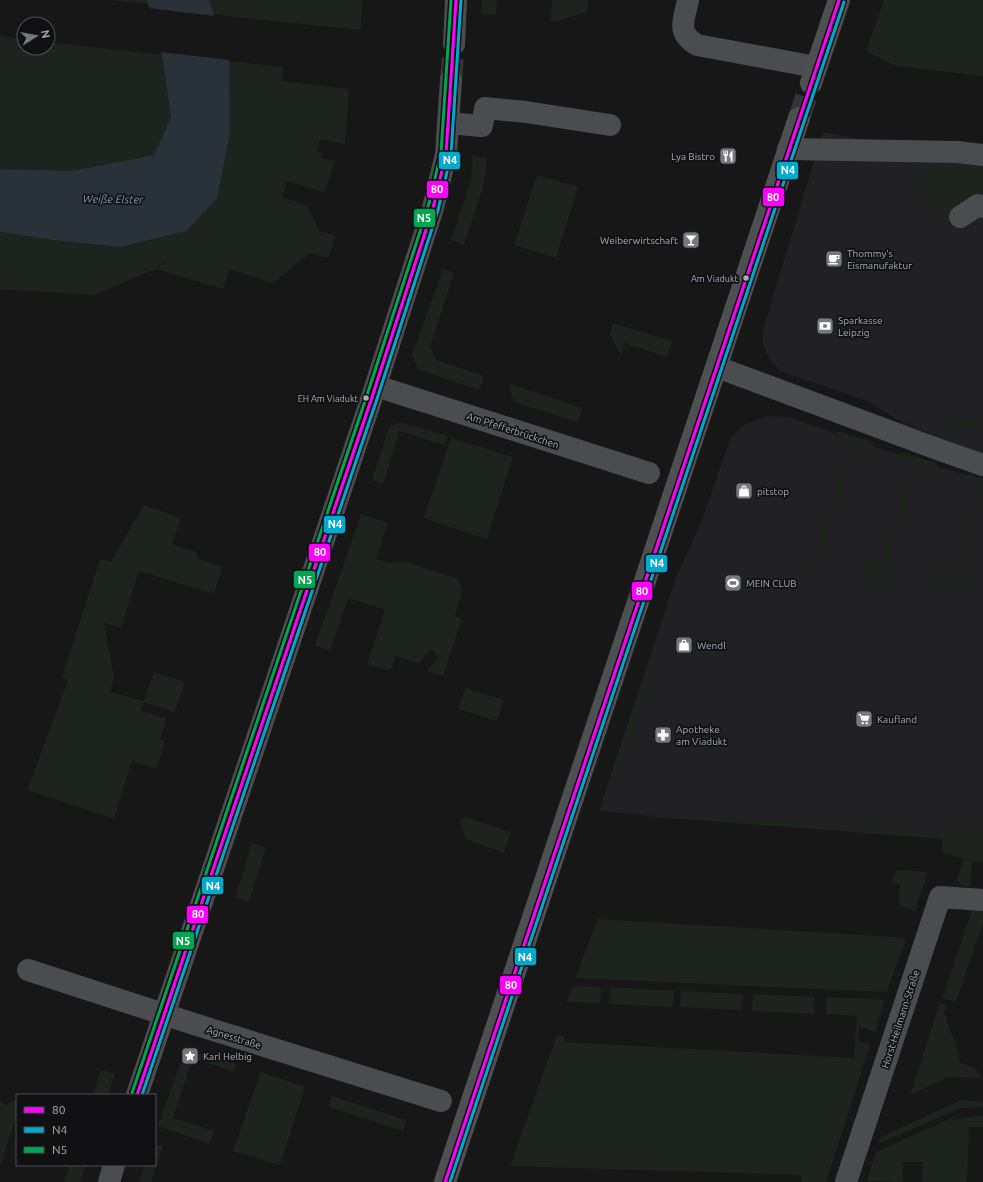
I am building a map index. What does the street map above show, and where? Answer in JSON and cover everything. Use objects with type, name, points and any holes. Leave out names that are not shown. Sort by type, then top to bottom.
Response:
[{"type":"main road","points":[[813,75],[839,0]]},
{"type":"main road","points":[[445,1182],[799,118]]},
{"type":"street","points":[[454,44],[456,0]]},
{"type":"street","points":[[688,0],[682,29],[687,39],[697,45],[813,75]]},
{"type":"street","points":[[137,1094],[376,386],[433,208],[446,154],[451,80]]},
{"type":"street","points":[[448,123],[482,126],[485,108],[526,112],[610,125]]},
{"type":"street","points":[[788,149],[958,152],[983,155]]},
{"type":"street","points":[[960,217],[978,205],[983,207]]},
{"type":"street","points":[[717,367],[940,450],[983,464]]},
{"type":"street","name":"Am Pfefferbrückchen","points":[[376,386],[650,473]]},
{"type":"street","name":"Horst-Heilmann-Straße","points":[[846,1182],[940,897],[983,900]]},
{"type":"street","name":"Agnesstraße","points":[[28,970],[441,1101]]},
{"type":"street","points":[[109,1182],[114,1166]]},
{"type":"shaded area","points":[[111,0],[147,0],[148,4]]},
{"type":"shaded area","points":[[209,0],[362,0],[361,30],[226,16],[213,13]]},
{"type":"shaded area","points":[[482,0],[497,0],[496,15],[481,14]]},
{"type":"shaded area","points":[[552,0],[588,0],[587,12],[551,22]]},
{"type":"shaded area","points":[[884,0],[983,0],[983,76],[896,66],[866,51]]},
{"type":"shaded area","points":[[0,36],[16,38],[16,56],[56,56],[56,43],[162,55],[171,117],[154,155],[72,171],[0,169]]},
{"type":"shaded area","points":[[229,61],[283,67],[282,81],[349,89],[345,144],[320,139],[317,151],[322,153],[321,158],[335,161],[325,193],[287,181],[282,197],[308,206],[319,231],[335,236],[328,258],[310,253],[273,283],[230,269],[223,289],[156,269],[181,250],[155,269],[95,295],[0,289],[0,232],[60,241],[119,247],[230,133]]},
{"type":"shaded area","points":[[823,132],[983,162],[983,454],[941,439],[896,419],[870,402],[780,371],[769,358],[763,345],[763,330]]},
{"type":"shaded area","points":[[473,156],[487,158],[484,184],[464,245],[451,240],[471,180]]},
{"type":"shaded area","points":[[925,166],[983,170],[983,199],[969,195],[949,213],[910,201],[922,201]]},
{"type":"shaded area","points":[[537,175],[578,187],[556,258],[514,245]]},
{"type":"shaded area","points":[[443,269],[454,273],[430,347],[436,360],[484,376],[479,390],[418,369],[412,355]]},
{"type":"shaded area","points":[[613,323],[672,341],[667,357],[625,343],[621,356],[610,334]]},
{"type":"shaded area","points":[[508,383],[582,408],[578,422],[514,402]]},
{"type":"shaded area","points":[[949,415],[983,426],[983,434],[950,423],[944,441],[941,439]]},
{"type":"shaded area","points":[[768,416],[788,417],[890,452],[983,480],[983,842],[599,811],[677,575],[700,525],[731,437],[745,424]]},
{"type":"shaded area","points":[[400,422],[447,436],[444,445],[400,431],[383,484],[372,480],[389,427]]},
{"type":"shaded area","points":[[837,432],[873,442],[873,450],[855,445],[813,575],[808,573],[851,443],[833,436]]},
{"type":"shaded area","points":[[451,438],[513,457],[487,539],[424,518]]},
{"type":"shaded area","points":[[901,453],[937,463],[938,471],[919,466],[886,568],[904,574],[902,580],[893,583],[867,582],[859,578],[863,560],[881,566],[915,464],[896,458]]},
{"type":"shaded area","points":[[969,474],[983,479],[983,488],[956,571],[974,577],[968,585],[963,588],[933,586],[929,582],[930,572],[948,578],[979,485],[961,479],[965,475]]},
{"type":"shaded area","points":[[144,505],[181,518],[172,544],[198,553],[196,558],[222,567],[214,594],[139,571],[121,628],[104,623],[114,677],[110,692],[144,701],[154,672],[185,682],[175,712],[144,702],[140,711],[166,718],[160,739],[165,741],[157,769],[132,761],[114,819],[27,790],[68,680],[62,678],[100,559],[111,562]]},
{"type":"shaded area","points":[[361,514],[388,523],[376,559],[389,563],[406,562],[458,579],[462,591],[455,616],[462,619],[443,676],[427,671],[439,657],[432,649],[418,663],[395,656],[392,668],[387,670],[367,664],[385,610],[348,598],[330,651],[315,646]]},
{"type":"shaded area","points":[[643,680],[651,683],[620,778],[611,775]]},
{"type":"shaded area","points":[[465,688],[503,700],[497,721],[458,709]]},
{"type":"shaded area","points":[[644,816],[983,832],[983,862],[972,861],[970,887],[961,886],[957,878],[964,859],[943,853],[942,839]]},
{"type":"shaded area","points":[[466,817],[511,832],[504,853],[466,839],[460,821]]},
{"type":"shaded area","points":[[252,843],[266,848],[249,902],[235,897]]},
{"type":"shaded area","points":[[897,870],[928,872],[915,911],[899,906],[900,883],[891,883]]},
{"type":"shaded area","points":[[972,910],[983,910],[983,923],[957,999],[953,1001],[942,998]]},
{"type":"shaded area","points":[[598,919],[896,937],[906,939],[887,992],[575,978]]},
{"type":"shaded area","points":[[573,986],[601,987],[600,1003],[566,1002]]},
{"type":"shaded area","points":[[610,987],[674,991],[673,1007],[609,1004]]},
{"type":"shaded area","points":[[681,991],[743,994],[742,1010],[680,1007]]},
{"type":"shaded area","points":[[753,994],[815,997],[814,1014],[752,1011]]},
{"type":"shaded area","points":[[827,997],[885,1000],[875,1032],[859,1026],[858,1041],[870,1045],[826,1182],[801,1182],[801,1175],[510,1166],[557,1035],[564,1036],[564,1042],[854,1058],[857,1016],[826,1014]]},
{"type":"shaded area","points":[[940,1003],[947,1006],[944,1013],[958,1051],[959,1062],[975,1068],[982,1078],[949,1077],[910,1095]]},
{"type":"shaded area","points":[[198,1053],[236,1064],[234,1072],[199,1060],[190,1066],[173,1118],[214,1131],[210,1144],[158,1126],[179,1067],[183,1060]]},
{"type":"shaded area","points":[[101,1070],[115,1074],[108,1094],[93,1094]]},
{"type":"shaded area","points":[[261,1072],[305,1087],[280,1165],[233,1151]]},
{"type":"shaded area","points":[[332,1096],[406,1120],[403,1131],[329,1107]]},
{"type":"shaded area","points":[[16,1100],[16,1117],[0,1167],[0,1101],[7,1105]]},
{"type":"shaded area","points":[[961,1100],[983,1102],[983,1107],[961,1108],[878,1144],[881,1137]]},
{"type":"shaded area","points":[[960,1114],[952,1120],[983,1115],[983,1127],[969,1127],[967,1182],[922,1182],[923,1162],[903,1162],[903,1182],[867,1181],[876,1152]]},
{"type":"shaded area","points":[[156,1144],[163,1146],[151,1182],[139,1182],[145,1166],[156,1166]]},
{"type":"shaded area","points":[[70,1166],[86,1166],[80,1182],[64,1182]]},
{"type":"water","name":"Weiße Elster","points":[[147,0],[209,0],[229,61],[230,133],[217,198],[186,231],[120,247],[60,241],[0,232],[0,169],[72,171],[154,155],[171,117],[162,55]]},
{"type":"pier","points":[[148,8],[216,16],[230,60],[159,52]]},
{"type":"tunnel","points":[[451,80],[454,44]]},
{"type":"tunnel","points":[[799,118],[811,83]]},
{"type":"transit line","name":"N5","points":[[132,1093],[367,395],[428,207],[441,153],[451,0]]},
{"type":"transit line","name":"80","points":[[137,1094],[372,397],[433,208],[446,154],[456,0]]},
{"type":"transit line","name":"N4","points":[[142,1094],[377,399],[438,210],[451,155],[461,0]]},
{"type":"transit line","name":"80","points":[[445,1182],[839,0]]},
{"type":"transit line","name":"N4","points":[[450,1182],[844,2]]},
{"type":"place","name":"Lya Bistro","points":[[728,156]]},
{"type":"place","name":"Weiberwirtschaft","points":[[691,240]]},
{"type":"place","name":"Thommy's Eismanufaktur","points":[[834,259]]},
{"type":"place","name":"Am Viadukt","points":[[746,278]]},
{"type":"place","name":"Sparkasse Leipzig","points":[[825,326]]},
{"type":"place","name":"EH Am Viadukt","points":[[366,398]]},
{"type":"place","name":"pitstop","points":[[744,491]]},
{"type":"place","name":"MEIN CLUB","points":[[733,583]]},
{"type":"place","name":"Wendl","points":[[684,645]]},
{"type":"place","name":"Kaufland","points":[[864,719]]},
{"type":"place","name":"Apotheke am Viadukt","points":[[663,735]]},
{"type":"place","name":"Karl Helbig","points":[[190,1056]]}]
